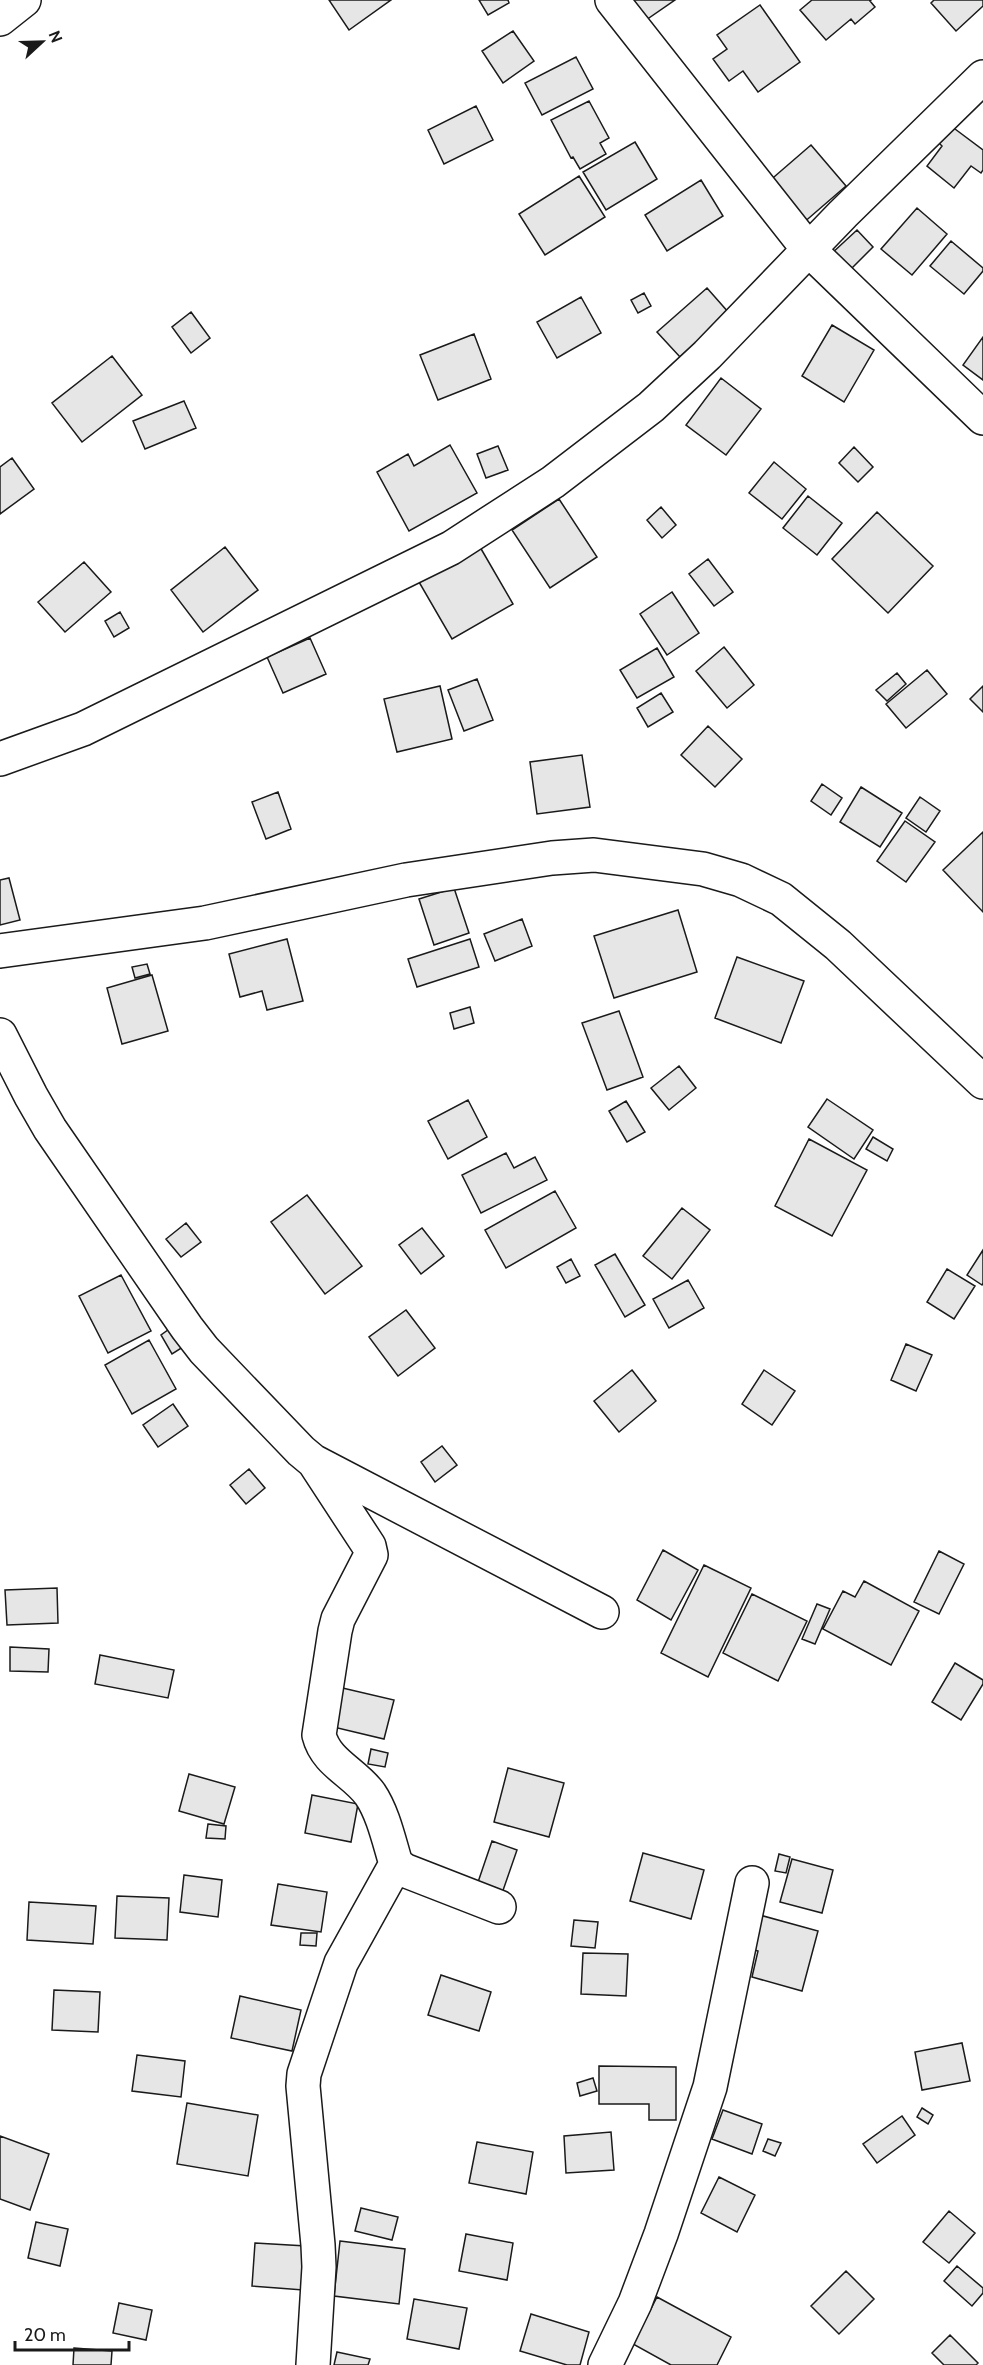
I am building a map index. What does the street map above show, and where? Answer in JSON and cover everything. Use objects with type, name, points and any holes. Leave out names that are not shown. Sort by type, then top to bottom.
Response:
[{"type":"main road","points":[[0,19],[24,0]]},
{"type":"main road","points":[[612,0],[808,249],[983,418]]},
{"type":"main road","points":[[0,759],[83,729],[451,548],[553,482],[651,407],[706,355],[808,249],[983,77]]},
{"type":"main road","points":[[0,951],[205,922],[406,880],[552,858],[594,855],[703,869],[741,880],[781,899],[838,945],[983,1082]]},
{"type":"main road","points":[[0,1035],[50,1129],[187,1328],[204,1350],[313,1461],[369,1546],[371,1555],[334,1631],[319,1735],[326,1753],[368,1792],[375,1802],[396,1864],[404,1870],[500,1907]]},
{"type":"main road","points":[[313,1461],[602,1612]]},
{"type":"main road","points":[[313,2365],[319,2267],[303,2086],[304,2074],[341,1963],[396,1864]]},
{"type":"main road","points":[[605,2365],[635,2303],[662,2234],[710,2087],[752,1882]]},
{"type":"building","points":[[329,0],[391,0],[349,30]]},
{"type":"building","points":[[479,0],[508,0],[509,3],[488,15]]},
{"type":"building","points":[[632,0],[675,0],[646,20]]},
{"type":"building","points":[[812,0],[871,0],[875,7],[855,24],[851,19],[826,40],[800,10]]},
{"type":"building","points":[[934,0],[983,0],[983,6],[956,31],[931,3]]},
{"type":"building","points":[[760,5],[800,62],[758,92],[743,71],[729,81],[713,59],[727,49],[717,35]]},
{"type":"building","points":[[513,31],[534,61],[503,83],[482,51]]},
{"type":"building","points":[[576,57],[593,89],[542,115],[525,83]]},
{"type":"building","points":[[589,101],[609,138],[600,143],[606,154],[580,169],[573,157],[571,158],[551,120]]},
{"type":"building","points":[[476,106],[493,140],[444,164],[428,130]]},
{"type":"building","points":[[951,126],[983,150],[981,173],[971,166],[954,188],[927,166],[942,146],[939,143]]},
{"type":"building","points":[[635,142],[657,179],[606,210],[583,172]]},
{"type":"building","points":[[811,145],[846,186],[802,224],[767,183]]},
{"type":"building","points":[[579,176],[605,217],[545,255],[519,214]]},
{"type":"building","points":[[701,180],[723,216],[667,251],[645,215]]},
{"type":"building","points":[[917,208],[947,234],[912,275],[881,249]]},
{"type":"building","points":[[857,230],[873,247],[847,273],[830,255]]},
{"type":"building","points":[[951,241],[983,268],[964,294],[930,266]]},
{"type":"building","points":[[707,288],[729,313],[680,357],[657,332]]},
{"type":"building","points":[[644,293],[651,306],[638,313],[631,300]]},
{"type":"building","points":[[581,297],[601,333],[557,358],[537,322]]},
{"type":"building","points":[[191,312],[210,338],[191,353],[172,327]]},
{"type":"building","points":[[832,325],[874,350],[844,402],[802,376]]},
{"type":"building","points":[[474,334],[491,379],[438,400],[420,355]]},
{"type":"building","points":[[983,337],[983,380],[963,365]]},
{"type":"building","points":[[112,356],[142,395],[82,442],[52,403]]},
{"type":"building","points":[[721,378],[761,409],[726,455],[686,425]]},
{"type":"building","points":[[184,401],[196,428],[145,449],[133,421]]},
{"type":"building","points":[[450,445],[477,493],[409,531],[377,472],[408,454],[414,466]]},
{"type":"building","points":[[498,446],[508,470],[486,478],[477,454]]},
{"type":"building","points":[[854,447],[873,467],[858,482],[839,463]]},
{"type":"building","points":[[12,458],[34,489],[0,514],[0,467]]},
{"type":"building","points":[[774,462],[806,489],[782,519],[749,493]]},
{"type":"building","points":[[808,496],[842,523],[817,555],[783,528]]},
{"type":"building","points":[[559,499],[597,557],[550,588],[512,530]]},
{"type":"building","points":[[661,507],[676,525],[662,538],[647,520]]},
{"type":"building","points":[[877,512],[933,566],[888,613],[832,559]]},
{"type":"building","points":[[225,547],[258,590],[203,632],[171,590]]},
{"type":"building","points":[[480,547],[513,604],[452,639],[419,582]]},
{"type":"building","points":[[708,559],[733,592],[714,606],[689,574]]},
{"type":"building","points":[[84,562],[111,592],[65,632],[38,602]]},
{"type":"building","points":[[672,592],[699,633],[667,655],[640,614]]},
{"type":"building","points":[[120,612],[129,628],[114,637],[105,621]]},
{"type":"building","points":[[310,638],[326,674],[283,693],[267,657]]},
{"type":"building","points":[[724,647],[754,685],[727,708],[696,671]]},
{"type":"building","points":[[657,648],[674,677],[637,698],[620,670]]},
{"type":"building","points":[[927,670],[947,694],[906,728],[886,704]]},
{"type":"building","points":[[897,673],[906,684],[887,701],[876,690]]},
{"type":"building","points":[[477,679],[493,720],[464,731],[448,690]]},
{"type":"building","points":[[440,686],[452,739],[397,752],[384,699]]},
{"type":"building","points":[[983,686],[983,712],[970,699]]},
{"type":"building","points":[[661,693],[673,712],[648,727],[637,708]]},
{"type":"building","points":[[708,726],[742,759],[715,787],[681,755]]},
{"type":"building","points":[[582,755],[590,807],[537,814],[530,762]]},
{"type":"building","points":[[822,784],[842,798],[831,815],[811,801]]},
{"type":"building","points":[[861,787],[902,813],[880,847],[840,822]]},
{"type":"building","points":[[278,792],[291,829],[266,839],[252,802]]},
{"type":"building","points":[[920,797],[940,811],[926,832],[906,818]]},
{"type":"building","points":[[905,821],[935,842],[906,882],[877,861]]},
{"type":"building","points":[[983,832],[983,912],[943,870]]},
{"type":"building","points":[[9,878],[20,920],[0,925],[0,880]]},
{"type":"building","points":[[454,888],[469,933],[434,945],[419,899]]},
{"type":"building","points":[[678,910],[697,972],[614,998],[594,936]]},
{"type":"building","points":[[522,919],[532,946],[495,961],[484,934]]},
{"type":"building","points":[[287,939],[303,1001],[267,1010],[262,991],[240,997],[229,954]]},
{"type":"building","points":[[470,939],[479,967],[417,987],[408,959]]},
{"type":"building","points":[[737,957],[804,981],[781,1043],[715,1018]]},
{"type":"building","points":[[147,964],[150,974],[135,978],[132,967]]},
{"type":"building","points":[[152,975],[168,1031],[122,1044],[107,988]]},
{"type":"building","points":[[470,1007],[474,1023],[454,1029],[450,1013]]},
{"type":"building","points":[[619,1011],[643,1077],[607,1090],[582,1023]]},
{"type":"building","points":[[679,1066],[696,1088],[669,1110],[651,1088]]},
{"type":"building","points":[[827,1099],[873,1130],[854,1159],[808,1127]]},
{"type":"building","points":[[468,1100],[487,1137],[448,1159],[428,1121]]},
{"type":"building","points":[[626,1101],[645,1132],[627,1142],[609,1111]]},
{"type":"building","points":[[873,1137],[893,1149],[887,1161],[866,1149]]},
{"type":"building","points":[[809,1139],[867,1170],[832,1236],[775,1206]]},
{"type":"building","points":[[506,1153],[514,1168],[535,1157],[547,1180],[481,1213],[462,1175]]},
{"type":"building","points":[[555,1191],[576,1228],[506,1268],[485,1230]]},
{"type":"building","points":[[307,1195],[362,1266],[325,1294],[271,1222]]},
{"type":"building","points":[[682,1208],[710,1230],[672,1279],[643,1256]]},
{"type":"building","points":[[186,1223],[201,1242],[181,1257],[166,1239]]},
{"type":"building","points":[[422,1228],[444,1256],[421,1274],[399,1245]]},
{"type":"building","points":[[983,1250],[983,1283],[982,1285],[967,1275]]},
{"type":"building","points":[[615,1254],[645,1305],[625,1317],[595,1265]]},
{"type":"building","points":[[571,1259],[580,1276],[566,1283],[557,1267]]},
{"type":"building","points":[[947,1269],[975,1286],[954,1319],[927,1302]]},
{"type":"building","points":[[121,1275],[151,1331],[108,1353],[79,1296]]},
{"type":"building","points":[[688,1280],[704,1308],[669,1328],[653,1299]]},
{"type":"building","points":[[406,1310],[435,1348],[398,1376],[369,1337]]},
{"type":"building","points":[[172,1327],[183,1347],[172,1354],[161,1335]]},
{"type":"building","points":[[149,1340],[176,1389],[132,1414],[105,1365]]},
{"type":"building","points":[[906,1344],[932,1355],[916,1391],[891,1380]]},
{"type":"building","points":[[632,1370],[656,1401],[619,1432],[594,1401]]},
{"type":"building","points":[[764,1370],[795,1391],[772,1425],[742,1404]]},
{"type":"building","points":[[173,1404],[188,1426],[158,1447],[143,1425]]},
{"type":"building","points":[[442,1446],[457,1465],[435,1482],[421,1462]]},
{"type":"building","points":[[249,1469],[265,1488],[246,1504],[230,1485]]},
{"type":"building","points":[[663,1550],[698,1570],[671,1620],[637,1600]]},
{"type":"building","points":[[939,1551],[964,1564],[939,1614],[914,1602]]},
{"type":"building","points":[[704,1565],[751,1588],[708,1677],[661,1653]]},
{"type":"building","points":[[864,1581],[919,1611],[891,1665],[823,1629],[843,1591],[855,1597]]},
{"type":"building","points":[[57,1588],[58,1623],[7,1625],[5,1590]]},
{"type":"building","points":[[752,1594],[807,1621],[778,1681],[723,1653]]},
{"type":"building","points":[[817,1604],[830,1609],[815,1644],[802,1639]]},
{"type":"building","points":[[10,1647],[49,1649],[48,1672],[10,1671]]},
{"type":"building","points":[[100,1655],[174,1670],[168,1698],[95,1684]]},
{"type":"building","points":[[955,1663],[983,1680],[983,1684],[961,1720],[932,1702]]},
{"type":"building","points":[[334,1686],[394,1700],[384,1739],[325,1725]]},
{"type":"building","points":[[371,1749],[388,1753],[385,1767],[368,1764]]},
{"type":"building","points":[[508,1768],[564,1783],[549,1837],[494,1822]]},
{"type":"building","points":[[189,1774],[235,1787],[224,1824],[179,1811]]},
{"type":"building","points":[[312,1795],[358,1804],[351,1842],[305,1833]]},
{"type":"building","points":[[208,1824],[226,1826],[225,1839],[206,1838]]},
{"type":"building","points":[[492,1841],[517,1850],[500,1899],[475,1891]]},
{"type":"building","points":[[643,1853],[704,1870],[691,1919],[630,1901]]},
{"type":"building","points":[[779,1854],[790,1857],[786,1873],[775,1871]]},
{"type":"building","points":[[792,1859],[833,1870],[822,1913],[780,1902]]},
{"type":"building","points":[[184,1875],[222,1880],[218,1917],[180,1912]]},
{"type":"building","points":[[278,1884],[327,1892],[321,1932],[271,1925]]},
{"type":"building","points":[[117,1896],[169,1898],[167,1940],[115,1938]]},
{"type":"building","points":[[29,1902],[96,1906],[93,1944],[27,1940]]},
{"type":"building","points":[[756,1914],[818,1931],[802,1991],[752,1977],[758,1951],[747,1948]]},
{"type":"building","points":[[574,1920],[598,1922],[595,1948],[571,1946]]},
{"type":"building","points":[[301,1933],[317,1933],[316,1946],[300,1945]]},
{"type":"building","points":[[583,1953],[628,1954],[626,1996],[581,1994]]},
{"type":"building","points":[[441,1975],[491,1992],[479,2031],[428,2015]]},
{"type":"building","points":[[54,1990],[100,1992],[98,2032],[52,2030]]},
{"type":"building","points":[[240,1996],[301,2010],[292,2051],[231,2038]]},
{"type":"building","points":[[962,2043],[970,2081],[922,2090],[915,2052]]},
{"type":"building","points":[[137,2055],[185,2061],[181,2097],[132,2091]]},
{"type":"building","points":[[599,2066],[676,2067],[676,2120],[649,2120],[649,2104],[599,2104]]},
{"type":"building","points":[[593,2078],[597,2091],[580,2096],[577,2083]]},
{"type":"building","points":[[187,2103],[258,2115],[248,2176],[177,2164]]},
{"type":"building","points":[[922,2108],[933,2115],[928,2124],[917,2117]]},
{"type":"building","points":[[723,2110],[762,2124],[752,2154],[712,2139]]},
{"type":"building","points":[[902,2116],[915,2135],[877,2163],[863,2144]]},
{"type":"building","points":[[611,2132],[614,2170],[566,2173],[564,2136]]},
{"type":"building","points":[[0,2136],[49,2154],[30,2210],[0,2199]]},
{"type":"building","points":[[768,2139],[781,2143],[775,2156],[763,2151]]},
{"type":"building","points":[[477,2142],[533,2152],[526,2194],[469,2183]]},
{"type":"building","points":[[719,2177],[755,2195],[737,2232],[701,2213]]},
{"type":"building","points":[[361,2208],[398,2217],[392,2240],[355,2231]]},
{"type":"building","points":[[949,2211],[975,2233],[949,2263],[923,2242]]},
{"type":"building","points":[[36,2222],[68,2229],[60,2266],[28,2258]]},
{"type":"building","points":[[466,2234],[513,2243],[507,2280],[459,2271]]},
{"type":"building","points":[[340,2241],[405,2249],[399,2304],[334,2296]]},
{"type":"building","points":[[255,2243],[306,2246],[303,2290],[252,2286]]},
{"type":"building","points":[[957,2266],[983,2288],[983,2293],[972,2306],[944,2281]]},
{"type":"building","points":[[846,2271],[874,2299],[839,2334],[811,2306]]},
{"type":"building","points":[[657,2297],[731,2337],[717,2365],[671,2365],[633,2344]]},
{"type":"building","points":[[414,2299],[467,2308],[459,2349],[407,2339]]},
{"type":"building","points":[[119,2303],[152,2310],[146,2340],[113,2333]]},
{"type":"building","points":[[531,2314],[589,2332],[580,2365],[567,2365],[520,2351]]},
{"type":"building","points":[[950,2335],[978,2363],[976,2365],[944,2365],[932,2353]]},
{"type":"building","points":[[74,2348],[112,2351],[111,2365],[73,2365]]},
{"type":"building","points":[[337,2352],[370,2359],[368,2365],[334,2365]]}]
